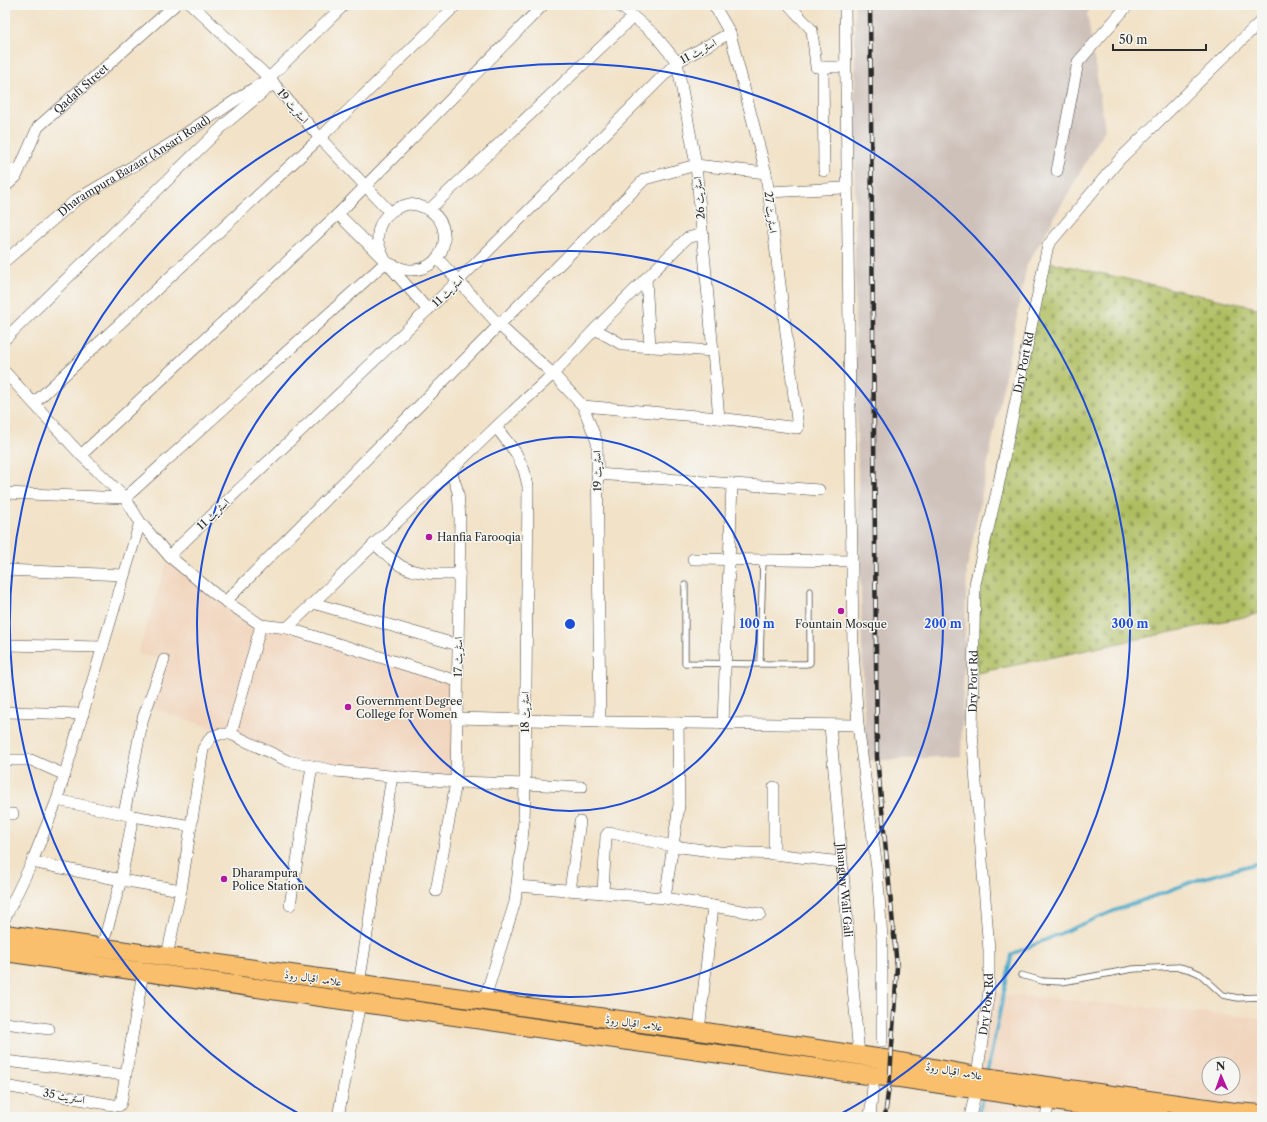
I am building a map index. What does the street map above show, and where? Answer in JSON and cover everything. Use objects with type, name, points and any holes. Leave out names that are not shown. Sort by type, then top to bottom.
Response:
[{"type":"main road","name":"علامہ اقبال روڈ","points":[[5,934],[699,1031],[859,1055],[976,1083],[1048,1109],[1160,1117]]},
{"type":"main road","points":[[55,960],[58,942]]},
{"type":"main road","name":"علامہ اقبال روڈ","points":[[5,952],[874,1076],[976,1083],[1262,1114]]},
{"type":"main road","points":[[535,1028],[536,1009]]},
{"type":"street","name":"Qadafi Street","points":[[5,187],[16,177],[38,127],[175,5]]},
{"type":"street","name":"اسٹریٹ 19","points":[[192,5],[272,80],[320,138],[390,212]]},
{"type":"street","points":[[5,340],[225,124],[272,80],[344,5]]},
{"type":"street","points":[[34,403],[320,138],[456,5]]},
{"type":"street","points":[[81,455],[338,214],[543,5]]},
{"type":"street","name":"اسٹریٹ 27","points":[[714,5],[730,33],[766,173],[798,428],[719,418]]},
{"type":"street","points":[[789,5],[812,30],[816,67],[840,67]]},
{"type":"street","points":[[845,5],[853,648],[858,725],[877,869],[882,938],[882,1040]]},
{"type":"street","points":[[1057,171],[1078,62],[1128,5]]},
{"type":"street","name":"اسٹریٹ 26","points":[[623,6],[633,17],[654,34],[677,62],[696,165],[719,418]]},
{"type":"street","points":[[430,209],[633,17]]},
{"type":"street","name":"Dry Port Rd","points":[[970,1117],[989,991],[988,950],[972,732],[975,584],[998,487],[1048,245],[1120,159],[1262,20]]},
{"type":"street","name":"اسٹریٹ 11","points":[[169,556],[458,281],[677,62],[730,33]]},
{"type":"street","points":[[823,67],[824,171]]},
{"type":"street","name":"Dharampura Bazaar (Ansari Road)","points":[[7,256],[76,200],[167,146],[272,80]]},
{"type":"street","points":[[226,601],[645,179],[696,165],[766,173]]},
{"type":"street","points":[[5,169],[18,171]]},
{"type":"street","points":[[769,192],[842,188]]},
{"type":"street","points":[[409,204],[420,205],[430,209],[438,217],[443,226],[445,237],[443,248],[437,258],[429,265],[419,270],[408,270],[386,262],[378,241],[379,231],[383,221],[390,212],[398,207],[409,204]]},
{"type":"street","points":[[338,214],[386,262],[428,310]]},
{"type":"street","points":[[287,628],[553,374],[595,328],[687,238],[703,234]]},
{"type":"street","name":"اسٹریٹ 19","points":[[437,258],[499,325],[553,374],[583,406],[597,442],[600,722]]},
{"type":"street","points":[[5,493],[125,498],[386,262]]},
{"type":"street","points":[[646,278],[650,346]]},
{"type":"street","points":[[595,328],[623,345],[713,351]]},
{"type":"street","points":[[5,372],[81,455],[125,498],[140,522],[169,556],[215,594],[261,625],[287,628],[458,681]]},
{"type":"street","points":[[583,406],[719,418]]},
{"type":"street","name":"اسٹریٹ 18","points":[[484,1001],[515,902],[524,821],[525,784],[528,486],[524,470],[516,453],[496,427]]},
{"type":"street","name":"اسٹریٹ 17","points":[[436,891],[456,782],[460,519],[458,492],[450,471]]},
{"type":"street","points":[[597,474],[819,490]]},
{"type":"street","points":[[723,724],[732,484]]},
{"type":"street","points":[[5,918],[32,862],[58,800],[140,522]]},
{"type":"street","points":[[374,544],[402,566],[425,573],[459,574]]},
{"type":"street","points":[[693,558],[730,560],[852,561]]},
{"type":"street","points":[[5,570],[124,575]]},
{"type":"street","points":[[313,603],[458,645]]},
{"type":"street","points":[[231,734],[261,625]]},
{"type":"street","points":[[5,645],[103,647]]},
{"type":"street","points":[[102,947],[121,880],[128,815],[143,718],[164,660]]},
{"type":"street","points":[[5,712],[83,714]]},
{"type":"street","points":[[457,718],[678,724],[858,725]]},
{"type":"street","points":[[665,898],[679,805],[678,724]]},
{"type":"street","name":"Jhanglay Wali Gali","points":[[830,725],[859,1055]]},
{"type":"street","points":[[167,956],[181,890],[203,749],[211,737],[220,734],[231,734],[288,761],[335,771],[456,782],[582,787]]},
{"type":"street","points":[[5,760],[31,760],[65,775]]},
{"type":"street","points":[[290,905],[312,766]]},
{"type":"street","points":[[359,984],[392,776]]},
{"type":"street","points":[[774,788],[774,854]]},
{"type":"street","points":[[58,800],[128,815],[191,826]]},
{"type":"street","points":[[570,890],[580,822]]},
{"type":"street","points":[[603,893],[606,836],[608,833],[673,846],[719,852],[774,854],[841,862]]},
{"type":"street","points":[[32,862],[121,880],[181,890]]},
{"type":"street","points":[[517,886],[665,898],[760,914]]},
{"type":"street","points":[[699,1031],[713,906]]},
{"type":"street","points":[[5,1061],[126,1075],[143,972]]},
{"type":"street","points":[[338,1117],[360,1003]]},
{"type":"street","points":[[5,1023],[49,1029]]},
{"type":"street","name":"اسٹریٹ 35","points":[[5,1086],[119,1106],[121,1103],[126,1075]]},
{"type":"street","points":[[870,1117],[874,1076]]},
{"type":"lane","points":[[761,664],[763,560]]},
{"type":"lane","points":[[685,585],[685,663],[810,663],[810,591]]},
{"type":"lane","points":[[1021,975],[1042,981],[1062,982],[1133,969],[1179,967],[1200,974],[1223,996],[1238,998],[1262,997]]},
{"type":"shaded area","points":[[855,5],[1094,5],[1087,13],[1105,129],[1027,265],[967,569],[961,756],[865,761],[855,353]]},
{"type":"shaded area","name":"Government Degree College for Women","points":[[169,556],[261,625],[457,681],[456,782],[312,766],[231,734],[147,707],[164,660],[138,654]]},
{"type":"shaded area","points":[[992,993],[1262,1018],[1262,1111],[978,1075]]},
{"type":"shaded area","points":[[983,1094],[1048,1104],[1046,1117],[978,1117]]},
{"type":"green space","points":[[1045,261],[1262,309],[1262,613],[973,674],[975,583]]},
{"type":"waterway","points":[[987,1073],[1012,954],[1111,912],[1200,879],[1262,862]]},
{"type":"waterway","points":[[978,1117],[983,1095]]},
{"type":"railway","points":[[870,5],[877,757],[897,967],[890,1077],[885,1117]]},
{"type":"place","name":"Hanfia Farooqia","points":[[429,537]]},
{"type":"place","name":"Fountain Mosque","points":[[841,611]]},
{"type":"place","name":"Government Degree College for Women","points":[[348,707]]},
{"type":"place","name":"Dharampura Police Station","points":[[224,879]]}]
